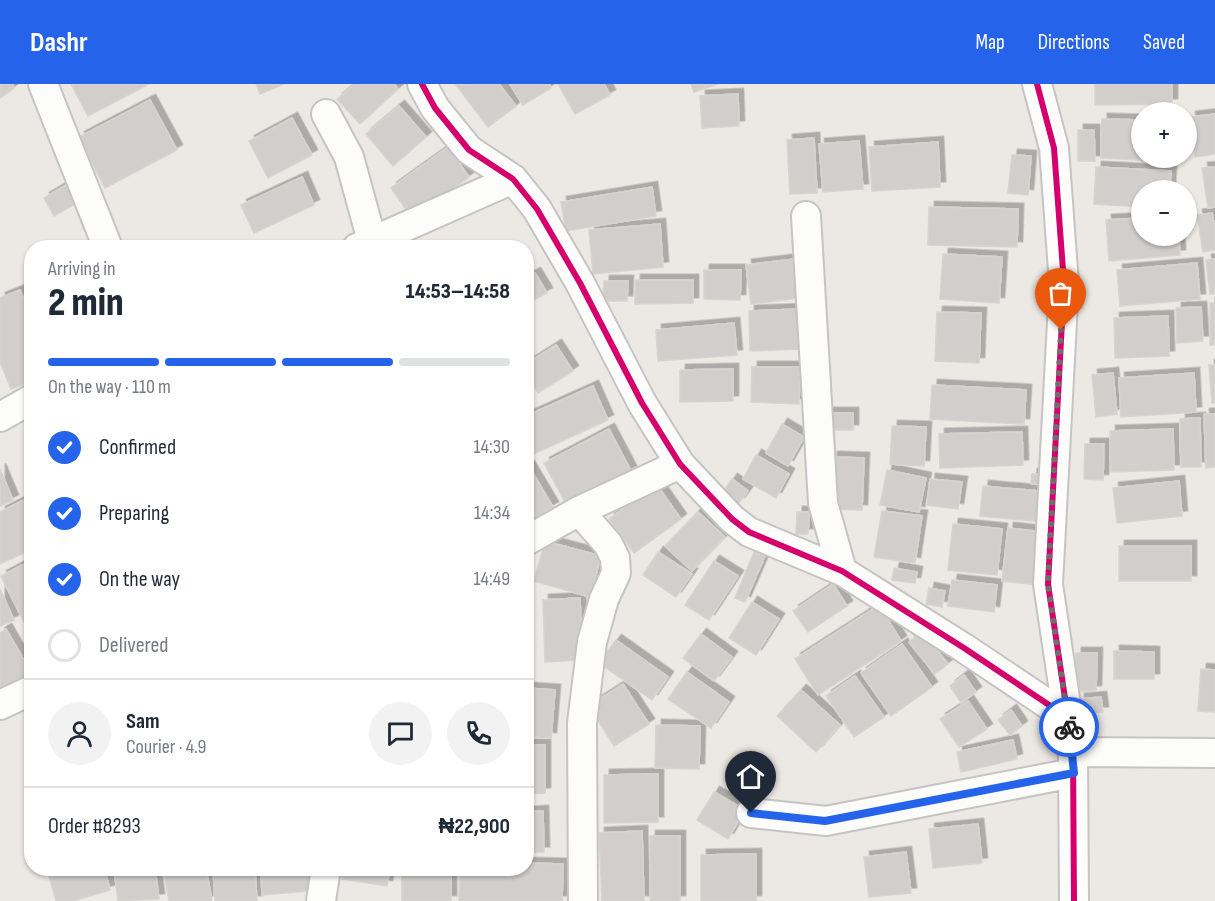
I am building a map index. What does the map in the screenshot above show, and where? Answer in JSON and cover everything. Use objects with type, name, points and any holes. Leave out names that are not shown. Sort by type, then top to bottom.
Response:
[{"type":"street","points":[[43,84],[105,240]]},
{"type":"street","points":[[422,84],[435,108],[469,150],[513,179],[537,209],[580,283],[642,403],[680,464],[732,519],[749,532],[842,571],[964,648],[1067,717]]},
{"type":"street","points":[[1037,84],[1054,148],[1064,284],[1048,584],[1073,763],[1074,901]]},
{"type":"street","points":[[326,114],[349,157],[364,240]]},
{"type":"street","points":[[374,240],[513,179]]},
{"type":"street","points":[[806,216],[823,503],[842,571]]},
{"type":"street","points":[[0,417],[24,404]]},
{"type":"street","points":[[534,536],[579,511],[680,464]]},
{"type":"street","points":[[579,511],[608,544],[615,558],[616,573],[604,599],[592,642],[582,723],[583,901]]},
{"type":"street","points":[[0,705],[24,694]]},
{"type":"street","points":[[751,813],[825,821],[1073,763],[1215,753]]},
{"type":"street","points":[[316,900],[324,876]]},
{"type":"building","points":[[0,84],[12,84],[14,88],[0,98]]},
{"type":"building","points":[[71,84],[149,84],[88,116]]},
{"type":"building","points":[[256,84],[284,84],[260,94]]},
{"type":"building","points":[[355,84],[394,84],[398,89],[360,124],[337,99]]},
{"type":"building","points":[[499,84],[516,106],[488,127],[456,85]]},
{"type":"building","points":[[510,84],[549,84],[551,88],[523,105]]},
{"type":"building","points":[[558,84],[604,84],[610,95],[575,114]]},
{"type":"building","points":[[691,84],[718,84],[694,92]]},
{"type":"building","points":[[1095,84],[1172,84],[1172,102],[1095,105]]},
{"type":"building","points":[[738,94],[739,126],[702,128],[700,96]]},
{"type":"building","points":[[150,100],[177,150],[105,188],[79,137]]},
{"type":"building","points":[[399,106],[426,137],[393,166],[366,134]]},
{"type":"building","points":[[1215,114],[1215,154],[1197,157],[1197,116]]},
{"type":"building","points":[[292,118],[312,155],[268,178],[249,141]]},
{"type":"building","points":[[1102,119],[1131,120],[1131,160],[1101,158]]},
{"type":"building","points":[[1078,130],[1094,130],[1095,161],[1078,161]]},
{"type":"building","points":[[814,138],[817,193],[790,194],[787,140]]},
{"type":"building","points":[[859,141],[863,189],[823,192],[819,144]]},
{"type":"building","points":[[938,142],[940,187],[872,191],[869,147]]},
{"type":"building","points":[[448,147],[469,177],[412,218],[391,188]]},
{"type":"building","points":[[1012,155],[1031,156],[1028,195],[1008,193]]},
{"type":"building","points":[[1096,167],[1171,171],[1171,180],[1131,180],[1131,206],[1094,204]]},
{"type":"building","points":[[1215,167],[1215,207],[1208,208],[1202,168]]},
{"type":"building","points":[[302,177],[314,205],[254,233],[241,205]]},
{"type":"building","points":[[66,185],[77,203],[54,216],[44,198]]},
{"type":"building","points":[[652,187],[656,216],[566,231],[561,202]]},
{"type":"building","points":[[929,207],[1018,209],[1017,247],[928,245]]},
{"type":"building","points":[[1212,213],[1215,250],[1203,252],[1197,215]]},
{"type":"building","points":[[1131,219],[1131,246],[1180,246],[1180,255],[1109,261],[1106,220]]},
{"type":"building","points":[[660,224],[663,267],[593,274],[589,230]]},
{"type":"building","points":[[943,254],[1002,257],[999,303],[940,299]]},
{"type":"building","points":[[794,259],[799,298],[751,304],[746,265]]},
{"type":"building","points":[[1215,259],[1215,294],[1210,294],[1206,260]]},
{"type":"building","points":[[1197,263],[1200,299],[1120,306],[1117,270]]},
{"type":"building","points":[[704,270],[741,270],[740,300],[704,299]]},
{"type":"building","points":[[534,274],[547,293],[534,300]]},
{"type":"building","points":[[635,280],[693,280],[693,303],[635,304]]},
{"type":"building","points":[[604,281],[628,281],[627,301],[603,301]]},
{"type":"building","points":[[20,290],[24,300],[24,384],[11,389],[0,362],[0,298]]},
{"type":"building","points":[[1210,303],[1215,303],[1215,345],[1210,345]]},
{"type":"building","points":[[1201,307],[1203,341],[1177,343],[1176,308]]},
{"type":"building","points":[[800,309],[801,349],[750,351],[749,311]]},
{"type":"building","points":[[937,312],[981,313],[979,363],[935,361]]},
{"type":"building","points":[[1168,316],[1169,356],[1115,358],[1114,318]]},
{"type":"building","points":[[734,323],[737,355],[658,361],[656,330]]},
{"type":"building","points":[[556,345],[573,371],[538,393],[534,386],[534,359]]},
{"type":"building","points":[[1209,365],[1215,365],[1215,403],[1212,403]]},
{"type":"building","points":[[752,367],[800,367],[799,404],[751,402]]},
{"type":"building","points":[[733,369],[733,401],[680,402],[680,370]]},
{"type":"building","points":[[1113,373],[1117,414],[1096,417],[1092,375]]},
{"type":"building","points":[[1194,373],[1196,412],[1121,417],[1119,378]]},
{"type":"building","points":[[932,385],[1026,390],[1024,424],[930,419]]},
{"type":"building","points":[[593,386],[608,420],[534,454],[534,412]]},
{"type":"building","points":[[823,413],[853,413],[853,430],[822,430]]},
{"type":"building","points":[[1204,414],[1215,414],[1215,467],[1206,468]]},
{"type":"building","points":[[1200,418],[1201,467],[1181,467],[1180,419]]},
{"type":"building","points":[[782,424],[804,437],[788,466],[766,453]]},
{"type":"building","points":[[892,426],[926,427],[924,466],[890,464]]},
{"type":"building","points":[[609,429],[631,471],[566,504],[544,463]]},
{"type":"building","points":[[1173,429],[1174,470],[1111,472],[1110,431]]},
{"type":"building","points":[[1022,432],[1023,465],[940,468],[939,434]]},
{"type":"building","points":[[1085,444],[1104,444],[1103,480],[1084,479]]},
{"type":"building","points":[[756,455],[789,474],[776,498],[743,479]]},
{"type":"building","points":[[832,457],[864,458],[862,510],[830,509]]},
{"type":"building","points":[[0,469],[13,500],[0,506]]},
{"type":"building","points":[[887,470],[926,478],[919,512],[880,505]]},
{"type":"building","points":[[1032,474],[1050,474],[1050,485],[1031,484]]},
{"type":"building","points":[[534,475],[553,507],[534,518]]},
{"type":"building","points":[[732,479],[748,491],[739,503],[723,492]]},
{"type":"building","points":[[930,479],[962,482],[958,509],[927,505]]},
{"type":"building","points":[[1179,481],[1182,516],[1117,523],[1113,488]]},
{"type":"building","points":[[657,485],[681,519],[634,553],[609,519]]},
{"type":"building","points":[[983,486],[1049,492],[1046,522],[980,516]]},
{"type":"building","points":[[24,500],[24,553],[0,564],[0,512]]},
{"type":"building","points":[[882,511],[922,516],[915,563],[874,557]]},
{"type":"building","points":[[698,512],[725,537],[692,571],[665,546]]},
{"type":"building","points":[[797,512],[809,512],[808,534],[796,534]]},
{"type":"building","points":[[953,524],[1002,529],[997,575],[948,570]]},
{"type":"building","points":[[1008,528],[1051,533],[1045,586],[1002,581]]},
{"type":"building","points":[[545,541],[601,556],[590,597],[534,581]]},
{"type":"building","points":[[1119,546],[1191,546],[1191,581],[1119,581]]},
{"type":"building","points":[[658,552],[692,574],[676,597],[643,575]]},
{"type":"building","points":[[754,552],[765,556],[745,602],[735,598]]},
{"type":"building","points":[[714,561],[738,576],[709,620],[685,605]]},
{"type":"building","points":[[24,564],[24,622],[1,576]]},
{"type":"building","points":[[894,568],[917,572],[915,583],[892,580]]},
{"type":"building","points":[[952,580],[997,585],[994,612],[948,606]]},
{"type":"building","points":[[833,584],[847,606],[808,632],[793,611]]},
{"type":"building","points":[[929,588],[945,591],[942,607],[926,604]]},
{"type":"building","points":[[0,589],[14,620],[0,626]]},
{"type":"building","points":[[580,598],[582,660],[545,662],[543,600]]},
{"type":"building","points":[[752,602],[779,619],[756,655],[729,638]]},
{"type":"building","points":[[879,605],[901,641],[818,695],[795,659]]},
{"type":"building","points":[[6,629],[24,660],[24,686],[5,697],[0,688],[0,633]]},
{"type":"building","points":[[922,632],[948,664],[935,674],[909,642]]},
{"type":"building","points":[[701,634],[732,657],[714,681],[683,658]]},
{"type":"building","points":[[616,640],[668,677],[652,700],[599,663]]},
{"type":"building","points":[[902,644],[932,687],[891,716],[861,673]]},
{"type":"building","points":[[1114,651],[1154,652],[1154,679],[1114,679]]},
{"type":"building","points":[[1076,653],[1097,653],[1096,691],[1075,691]]},
{"type":"building","points":[[1201,669],[1215,670],[1215,712],[1198,711]]},
{"type":"building","points":[[687,672],[729,702],[711,728],[668,699]]},
{"type":"building","points":[[964,675],[976,692],[961,703],[950,686]]},
{"type":"building","points":[[855,676],[884,717],[854,737],[826,696]]},
{"type":"building","points":[[623,684],[649,724],[614,746],[589,706]]},
{"type":"building","points":[[534,689],[555,690],[551,738],[534,737]]},
{"type":"building","points":[[801,690],[840,725],[816,752],[777,716]]},
{"type":"building","points":[[1101,697],[1103,712],[1080,714],[1079,699]]},
{"type":"building","points":[[968,701],[987,729],[959,747],[940,719]]},
{"type":"building","points":[[1011,710],[1022,726],[1010,735],[998,720]]},
{"type":"building","points":[[656,725],[700,726],[699,769],[655,768]]},
{"type":"building","points":[[1013,740],[1017,759],[961,772],[957,752]]},
{"type":"building","points":[[534,745],[545,745],[545,793],[534,794]]},
{"type":"building","points":[[658,774],[658,822],[604,823],[604,775]]},
{"type":"building","points":[[714,792],[745,810],[728,839],[697,820]]},
{"type":"building","points":[[543,811],[544,852],[534,853],[534,812]]},
{"type":"building","points":[[978,824],[982,863],[933,868],[929,829]]},
{"type":"building","points":[[642,831],[644,901],[602,901],[599,833]]},
{"type":"building","points":[[650,836],[680,836],[680,901],[650,901]]},
{"type":"building","points":[[906,852],[911,893],[869,897],[864,857]]},
{"type":"building","points":[[756,854],[756,901],[701,901],[701,855]]},
{"type":"building","points":[[534,863],[563,864],[562,901],[459,901],[460,876],[534,876]]},
{"type":"building","points":[[49,876],[106,876],[110,890],[73,901],[56,901]]},
{"type":"building","points":[[115,876],[156,876],[159,899],[118,901]]},
{"type":"building","points":[[164,876],[207,876],[212,901],[169,901]]},
{"type":"building","points":[[213,876],[255,876],[257,901],[215,901]]},
{"type":"building","points":[[261,876],[318,876],[319,890],[262,895]]},
{"type":"building","points":[[342,876],[389,876],[387,886],[342,879]]},
{"type":"building","points":[[402,876],[451,876],[451,901],[402,901]]},
{"type":"cycle path","points":[[422,84],[435,108],[469,150],[513,179],[537,209],[580,283],[642,403],[680,464],[732,519],[749,532],[842,571],[964,648],[1067,717]]},
{"type":"cycle path","points":[[1037,84],[1054,148],[1064,284],[1048,584],[1073,752],[1074,901]]},
{"type":"way so far","points":[[1061,330],[1048,584],[1069,727]]},
{"type":"route","points":[[751,813],[825,821],[1074,773],[1069,727]]}]
